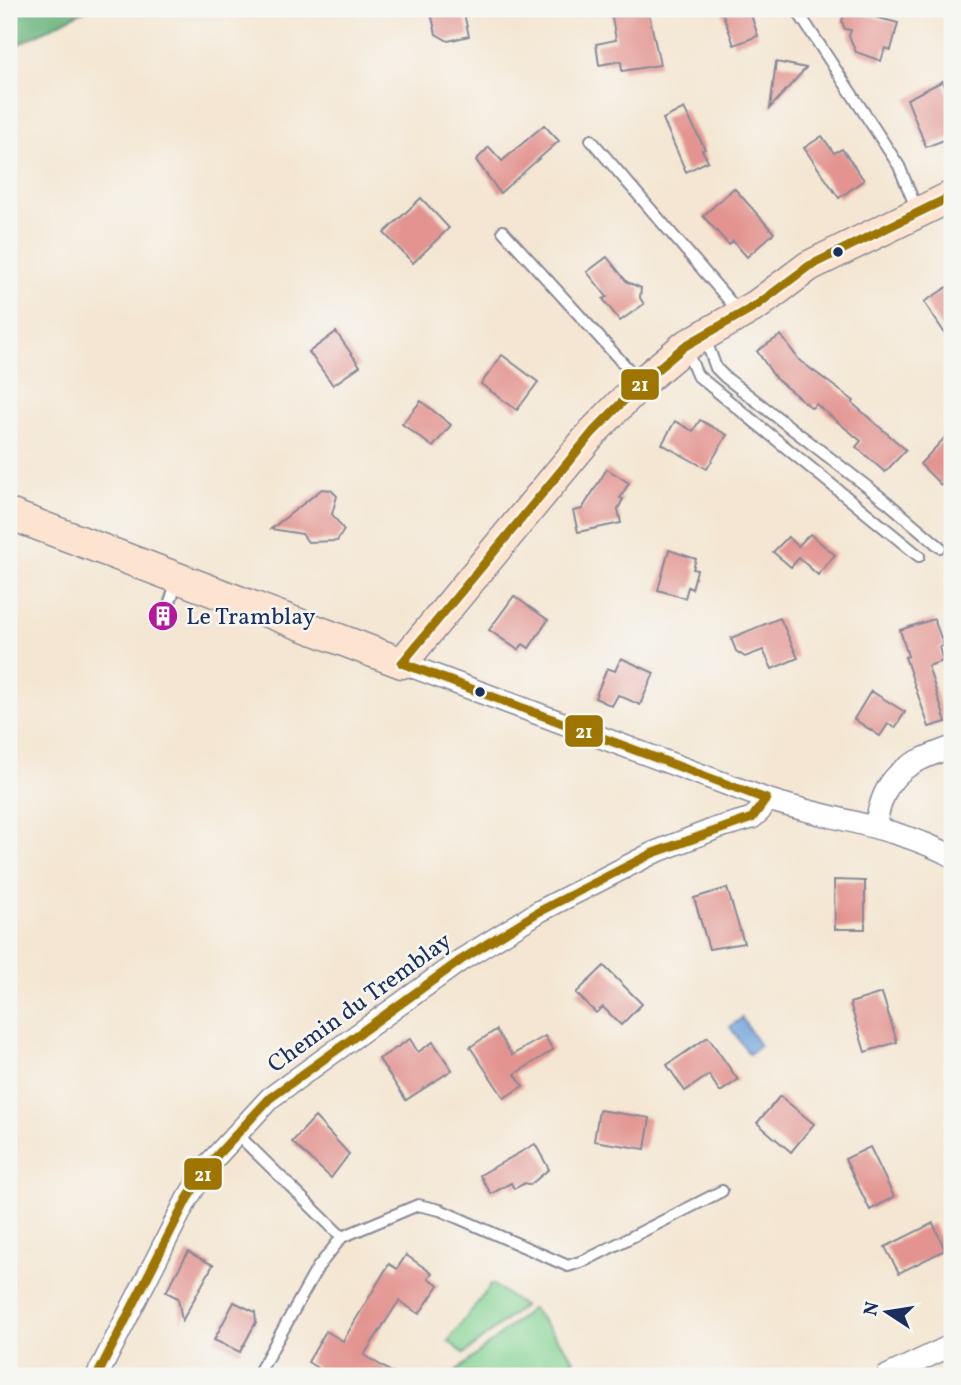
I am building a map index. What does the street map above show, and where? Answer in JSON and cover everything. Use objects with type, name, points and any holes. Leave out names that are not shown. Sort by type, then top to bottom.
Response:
[{"type":"street","points":[[402,663],[593,432],[641,383],[695,341],[741,314],[809,267],[952,196]]},
{"type":"street","points":[[9,514],[174,592],[402,663],[766,799],[815,814],[875,827],[952,856]]},
{"type":"street","points":[[875,827],[880,800],[892,776],[921,758],[952,747]]},
{"type":"street","name":"Chemin du Tremblay","points":[[97,1376],[169,1231],[209,1163],[235,1132],[270,1098],[319,1060],[461,960],[600,878],[705,833],[752,818],[761,811],[766,799]]},
{"type":"street","points":[[887,1376],[952,1345]]},
{"type":"lane","points":[[796,9],[899,166],[918,213]]},
{"type":"lane","points":[[591,140],[741,314]]},
{"type":"lane","points":[[503,231],[641,383]]},
{"type":"lane","points":[[695,341],[725,377],[887,502],[940,547]]},
{"type":"lane","points":[[695,341],[697,375],[919,556]]},
{"type":"lane","points":[[235,1132],[342,1237]]},
{"type":"lane","points":[[257,1376],[318,1267],[342,1237],[418,1205],[428,1206],[568,1266],[586,1260],[722,1191]]},
{"type":"green space","points":[[9,9],[87,9],[9,49]]},
{"type":"green space","points":[[492,1284],[523,1306],[464,1354],[448,1341]]},
{"type":"green space","points":[[532,1308],[574,1359],[554,1376],[451,1376]]},
{"type":"water","points":[[742,1018],[760,1046],[749,1054],[730,1027]]},
{"type":"building","points":[[430,9],[463,9],[469,36],[448,41],[436,34]]},
{"type":"building","points":[[648,9],[660,65],[622,71],[621,61],[599,65],[596,44],[616,40],[611,12]]},
{"type":"building","points":[[721,9],[749,9],[758,36],[734,45]]},
{"type":"building","points":[[845,9],[898,23],[891,50],[885,48],[881,61],[856,52],[849,36],[851,30],[845,29],[842,22]]},
{"type":"building","points":[[776,62],[806,68],[770,108]]},
{"type":"building","points":[[943,81],[952,105],[952,137],[926,147],[907,99]]},
{"type":"building","points":[[684,108],[705,149],[702,150],[708,161],[686,172],[663,119]]},
{"type":"building","points":[[544,125],[559,141],[500,193],[476,160],[489,147],[502,161]]},
{"type":"building","points":[[822,136],[834,153],[842,149],[864,180],[839,198],[804,148]]},
{"type":"building","points":[[734,188],[774,233],[747,257],[733,241],[729,245],[703,216]]},
{"type":"building","points":[[421,198],[449,228],[413,263],[384,233]]},
{"type":"building","points":[[607,257],[627,282],[641,288],[640,298],[644,304],[620,321],[603,299],[607,297],[587,272]]},
{"type":"building","points":[[952,284],[952,344],[924,302]]},
{"type":"building","points":[[336,332],[360,366],[333,385],[309,352]]},
{"type":"building","points":[[781,335],[799,360],[854,401],[852,403],[906,450],[885,472],[856,447],[861,441],[816,404],[812,408],[776,379],[757,351]]},
{"type":"building","points":[[502,355],[538,382],[517,410],[481,384]]},
{"type":"building","points":[[421,401],[451,425],[433,447],[402,424]]},
{"type":"building","points":[[700,420],[727,435],[707,469],[662,444],[675,421],[693,431]]},
{"type":"building","points":[[952,430],[952,473],[941,485],[920,464]]},
{"type":"building","points":[[607,469],[629,483],[620,498],[623,499],[618,509],[621,523],[578,532],[573,511],[582,509]]},
{"type":"building","points":[[322,489],[331,490],[337,496],[332,514],[344,530],[337,541],[308,542],[302,534],[271,529]]},
{"type":"building","points":[[810,534],[835,555],[818,575],[799,558],[791,567],[773,552],[788,537],[798,546]]},
{"type":"building","points":[[669,550],[696,559],[693,569],[697,570],[692,589],[688,587],[685,598],[658,590]]},
{"type":"building","points":[[514,596],[548,620],[529,648],[523,644],[518,650],[489,630]]},
{"type":"building","points":[[780,618],[798,658],[772,669],[763,650],[745,657],[736,651],[731,638]]},
{"type":"building","points":[[934,619],[944,646],[939,647],[943,661],[928,666],[946,722],[929,727],[905,657],[908,656],[900,630]]},
{"type":"building","points":[[621,658],[654,673],[640,705],[618,695],[612,706],[595,698],[607,668],[615,671]]},
{"type":"building","points":[[871,691],[905,712],[895,728],[888,724],[880,736],[854,719]]},
{"type":"building","points":[[834,880],[865,881],[865,929],[835,929]]},
{"type":"building","points":[[727,888],[744,943],[709,949],[694,898]]},
{"type":"building","points":[[604,966],[642,1004],[621,1025],[603,1007],[596,1013],[576,993]]},
{"type":"building","points":[[882,993],[897,1042],[865,1052],[850,1003]]},
{"type":"building","points":[[496,1030],[512,1055],[545,1036],[553,1050],[515,1074],[523,1086],[504,1098],[470,1047]]},
{"type":"building","points":[[708,1037],[738,1080],[720,1092],[709,1075],[685,1091],[667,1065]]},
{"type":"building","points":[[410,1039],[418,1052],[433,1042],[452,1070],[406,1100],[379,1059]]},
{"type":"building","points":[[780,1096],[814,1124],[791,1152],[757,1123]]},
{"type":"building","points":[[599,1110],[650,1118],[645,1149],[594,1141]]},
{"type":"building","points":[[315,1117],[349,1154],[331,1178],[292,1142]]},
{"type":"building","points":[[535,1144],[549,1169],[530,1185],[525,1183],[514,1189],[511,1183],[491,1194],[480,1175]]},
{"type":"building","points":[[870,1147],[894,1197],[870,1210],[845,1159]]},
{"type":"building","points":[[933,1223],[945,1250],[899,1273],[885,1247]]},
{"type":"building","points":[[188,1252],[213,1265],[182,1321],[178,1298],[166,1292]]},
{"type":"building","points":[[406,1255],[432,1273],[428,1278],[439,1285],[419,1314],[399,1301],[364,1355],[398,1376],[330,1376],[308,1362],[326,1331],[343,1341],[389,1264],[397,1269]]},
{"type":"building","points":[[234,1302],[255,1312],[256,1322],[240,1352],[214,1340]]},
{"type":"transit line","name":"21","points":[[402,663],[593,432],[641,383],[685,346],[757,305],[809,266],[952,196]]},
{"type":"transit line","name":"21","points":[[402,663],[766,799]]},
{"type":"transit line","name":"21","points":[[97,1376],[187,1199],[210,1163],[270,1098],[461,960],[540,911],[653,853],[752,818],[766,799]]},
{"type":"place","name":"Le Tramblay","points":[[163,616]]}]
